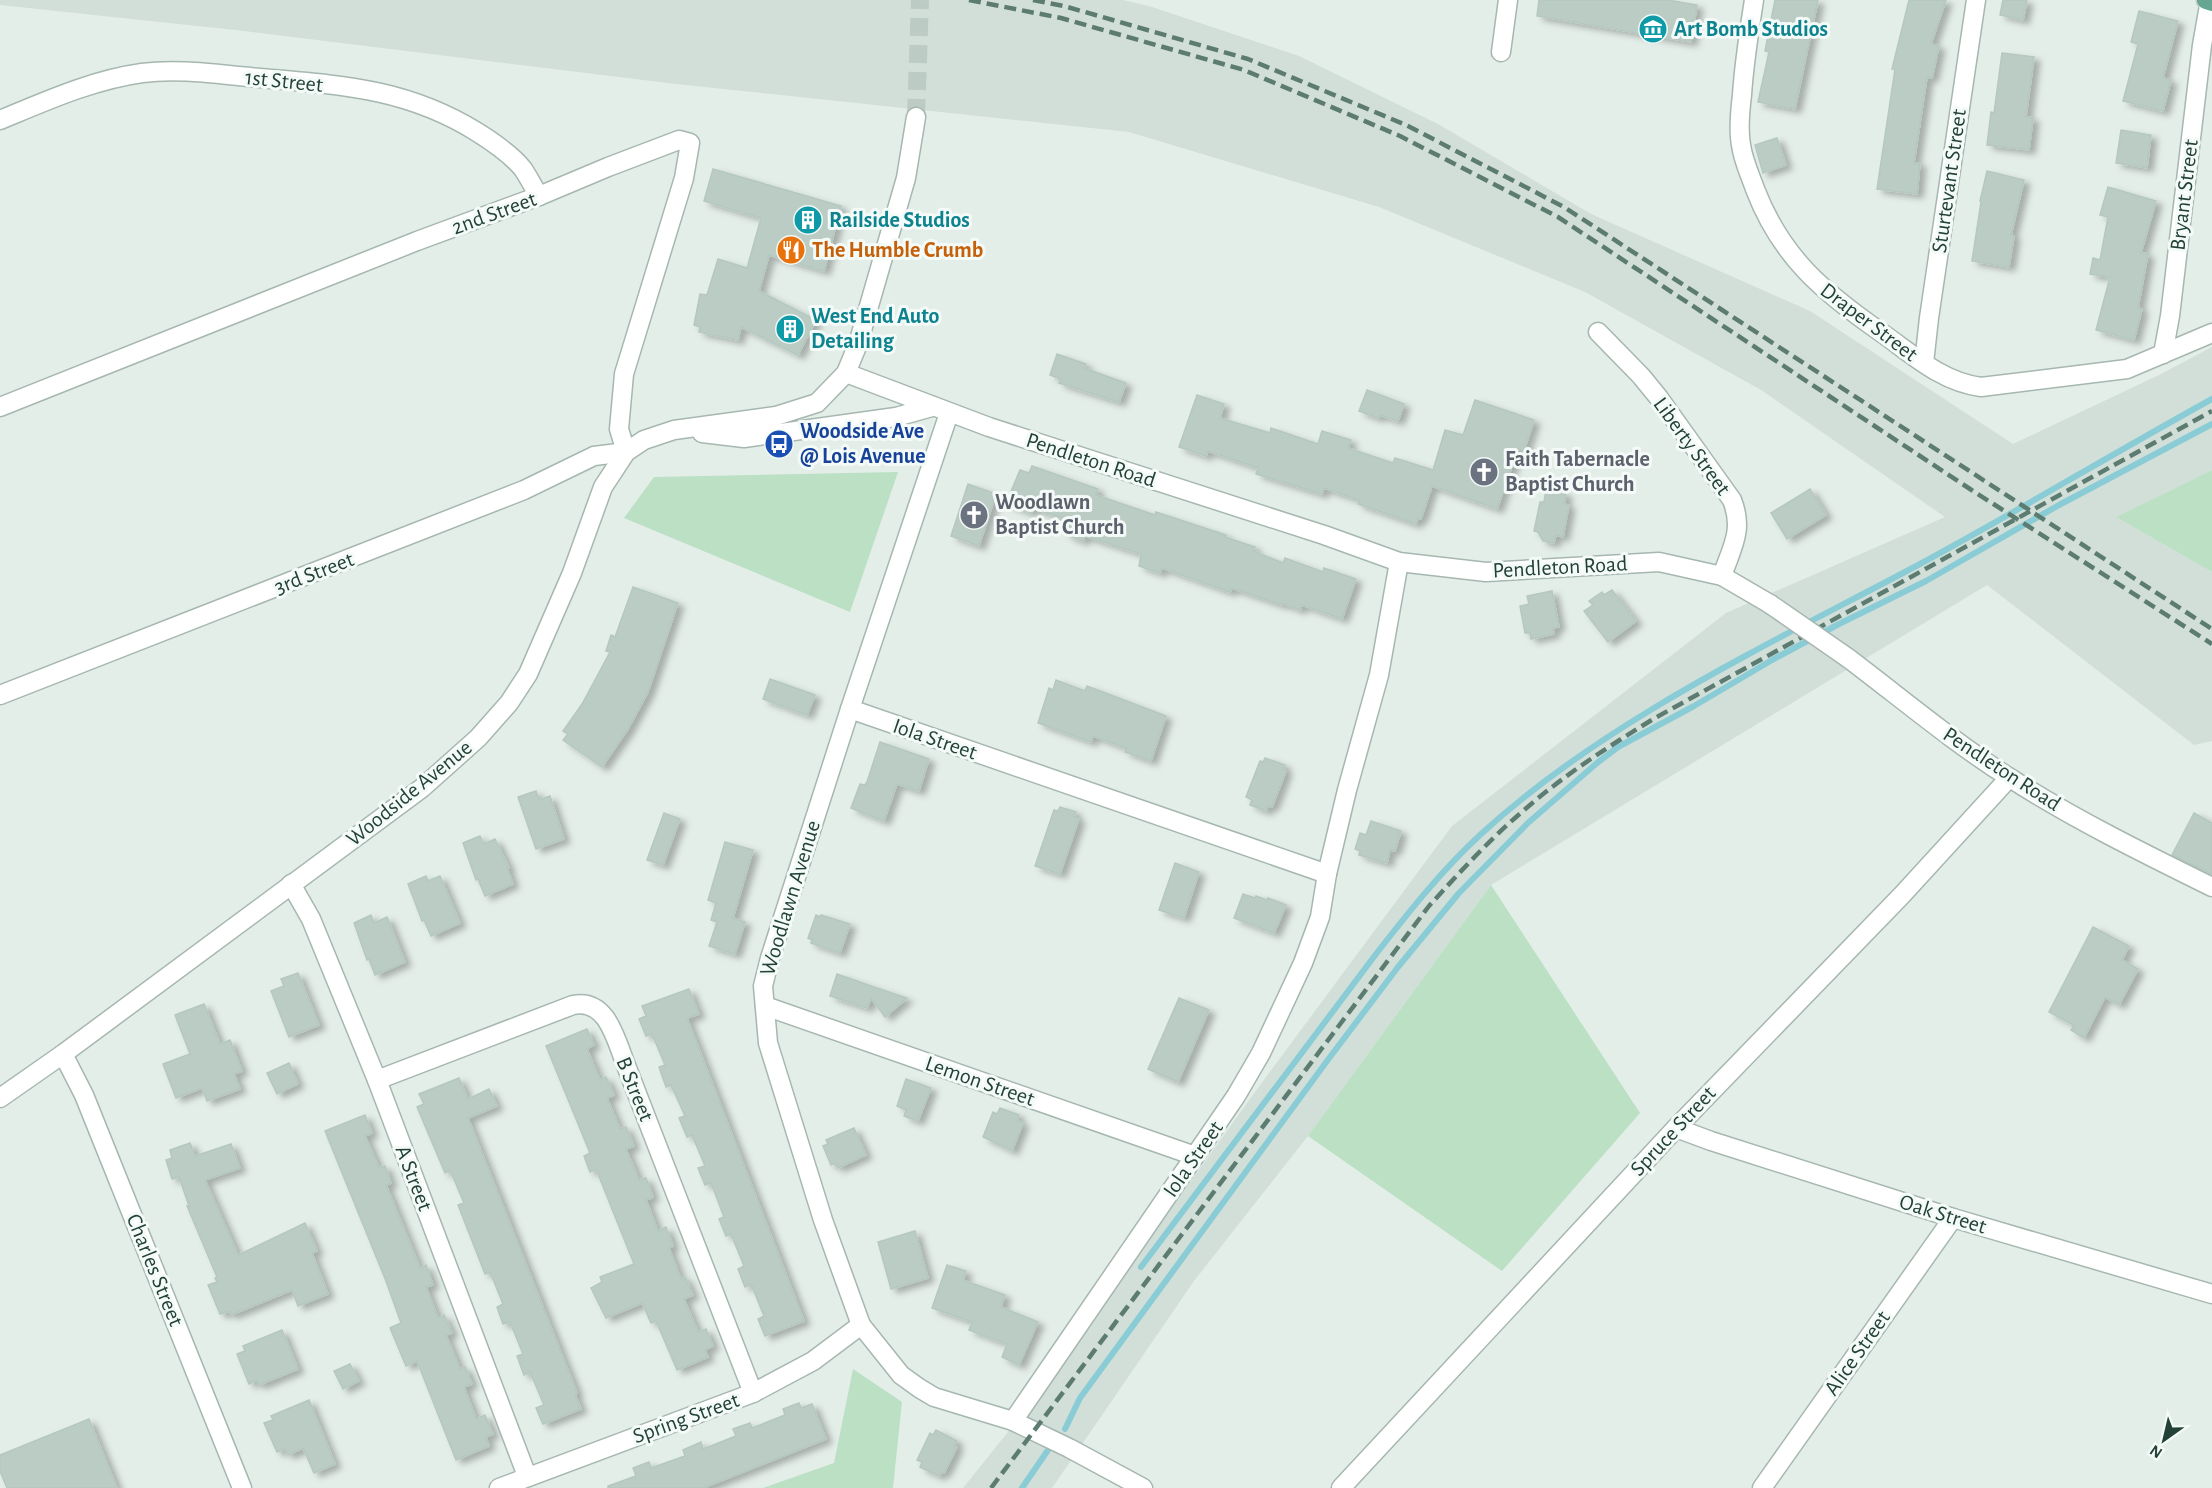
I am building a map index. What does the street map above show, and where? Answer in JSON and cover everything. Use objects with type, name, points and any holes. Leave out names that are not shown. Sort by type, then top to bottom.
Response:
[{"type":"street","points":[[1501,52],[1508,0]]},
{"type":"street","name":"Draper Street","points":[[1754,0],[1745,56],[1740,144],[1762,207],[1784,245],[1800,267],[1862,320],[1946,378],[1965,385],[1995,387],[2127,369],[2212,333]]},
{"type":"street","name":"Sturtevant Street","points":[[1924,363],[1930,306],[1976,0]]},
{"type":"street","name":"Bryant Street","points":[[2163,354],[2202,45],[2210,1]]},
{"type":"street","name":"1st Street","points":[[0,120],[61,95],[111,79],[144,73],[183,71],[366,90],[418,102],[465,125],[515,161],[539,196]]},
{"type":"street","points":[[846,373],[858,344],[906,178],[915,117]]},
{"type":"street","name":"2nd Street","points":[[0,407],[417,241],[539,196],[679,140],[690,143],[684,178],[624,374],[619,429],[627,452]]},
{"type":"street","name":"Liberty Street","points":[[1598,332],[1659,398],[1732,500],[1738,515],[1738,528],[1722,576]]},
{"type":"street","name":"Pendleton Road","points":[[846,373],[940,410],[1399,562],[1486,572],[1659,561],[1722,576],[1770,604],[1848,658],[1947,735],[2009,778],[2138,850],[2212,886]]},
{"type":"street","name":"Woodside Avenue","points":[[0,1098],[63,1054],[422,788],[472,744],[509,703],[528,674],[572,573],[603,487],[627,452],[644,440],[674,430],[776,416],[817,402],[846,373]]},
{"type":"street","points":[[674,430],[744,438],[940,410]]},
{"type":"street","name":"Woodlawn Avenue","points":[[940,410],[850,709],[770,958],[763,986],[768,1043],[823,1220],[861,1325],[901,1375],[934,1397],[1013,1421],[1143,1488]]},
{"type":"street","name":"3rd Street","points":[[0,695],[524,490],[594,456],[627,452]]},
{"type":"street","name":"Iola Street","points":[[1013,1421],[1236,1096],[1261,1053],[1312,942],[1320,917],[1327,874],[1347,790],[1379,675],[1399,562]]},
{"type":"street","name":"Iola Street","points":[[850,709],[1327,874]]},
{"type":"street","name":"Spruce Street","points":[[1341,1488],[1676,1128],[1894,903],[2009,778]]},
{"type":"street","name":"A Street","points":[[291,884],[311,919],[377,1080],[527,1476]]},
{"type":"street","name":"B Street","points":[[377,1080],[573,1005],[582,1003],[599,1009],[606,1017],[627,1068],[753,1393]]},
{"type":"street","name":"Lemon Street","points":[[765,1006],[1195,1156]]},
{"type":"street","name":"Charles Street","points":[[63,1054],[84,1095],[242,1488]]},
{"type":"street","name":"Oak Street","points":[[1676,1128],[1711,1142],[1953,1218],[2212,1294]]},
{"type":"street","name":"Alice Street","points":[[1762,1488],[1953,1218]]},
{"type":"street","name":"Spring Street","points":[[499,1488],[753,1393],[813,1361],[861,1325]]},
{"type":"shaded area","points":[[0,0],[1123,0],[1149,6],[1299,56],[1438,124],[1591,214],[1810,311],[2013,444],[2159,375],[2212,347],[2212,470],[2116,517],[2212,572],[2212,741],[2194,745],[1987,585],[1491,885],[1308,1136],[1194,1281],[1052,1488],[963,1488],[1036,1397],[1252,1096],[1452,826],[1726,613],[1945,517],[1761,390],[1585,292],[1379,207],[1129,132],[676,84],[235,30],[0,5]]},
{"type":"green space","points":[[2212,470],[2212,572],[2116,517]]},
{"type":"green space","points":[[898,472],[850,612],[624,518],[654,477]]},
{"type":"green space","points":[[1491,885],[1640,1113],[1502,1271],[1308,1136]]},
{"type":"green space","points":[[853,1369],[902,1402],[893,1488],[763,1488],[834,1463]]},
{"type":"building","name":"Art Bomb Studios","points":[[1539,0],[1668,0],[1697,5],[1691,42],[1537,16]]},
{"type":"building","points":[[1775,0],[1818,0],[1795,109],[1758,102],[1769,52],[1765,51]]},
{"type":"building","points":[[1909,0],[1946,0],[1931,44],[1939,46],[1932,78],[1927,77],[1914,163],[1920,163],[1917,194],[1877,189],[1895,69],[1892,69]]},
{"type":"building","points":[[2003,0],[2027,0],[2023,20],[2000,15]]},
{"type":"building","points":[[2139,11],[2178,21],[2163,78],[2171,80],[2163,111],[2123,101],[2138,44],[2131,42]]},
{"type":"building","points":[[2002,53],[2034,57],[2026,117],[2033,118],[2029,150],[1987,145]]},
{"type":"building","points":[[2121,130],[2151,135],[2147,168],[2116,163]]},
{"type":"building","points":[[1777,138],[1786,165],[1763,173],[1755,145]]},
{"type":"building","points":[[713,169],[841,206],[824,271],[769,255],[759,291],[816,320],[798,355],[741,327],[738,340],[699,332],[700,327],[694,325],[700,294],[707,295],[718,259],[747,268],[761,218],[704,201]]},
{"type":"building","points":[[1987,171],[2024,180],[2011,235],[2014,236],[2009,267],[1972,261],[1980,201]]},
{"type":"building","points":[[2108,187],[2156,201],[2141,253],[2148,254],[2138,308],[2142,309],[2134,340],[2096,330],[2110,277],[2090,274],[2093,258],[2100,260],[2108,217],[2100,215]]},
{"type":"building","points":[[1057,354],[1086,364],[1084,368],[1126,383],[1119,402],[1059,383],[1061,379],[1050,375]]},
{"type":"building","points":[[1367,390],[1404,404],[1398,421],[1380,415],[1378,418],[1359,411]]},
{"type":"building","points":[[1197,395],[1224,404],[1220,418],[1270,433],[1271,428],[1318,444],[1322,431],[1351,440],[1348,448],[1393,463],[1395,458],[1433,470],[1445,430],[1463,435],[1475,400],[1534,420],[1524,451],[1518,449],[1497,509],[1432,486],[1421,519],[1418,518],[1416,524],[1358,504],[1359,500],[1324,488],[1322,494],[1256,474],[1258,468],[1208,451],[1206,456],[1179,447]]},
{"type":"building","points":[[1032,466],[1098,489],[1096,495],[1226,535],[1225,537],[1255,547],[1253,551],[1283,563],[1285,558],[1323,572],[1324,568],[1356,579],[1342,619],[1302,605],[1300,610],[1282,603],[1282,605],[1232,588],[1230,592],[1162,568],[1160,573],[1139,566],[1141,554],[1085,536],[1083,541],[1067,535],[1068,532],[1064,531],[1067,520],[1033,508],[1031,513],[1006,503],[1020,470],[1029,473]]},
{"type":"building","name":"Woodlawn Baptist Church","points":[[968,484],[996,494],[979,546],[951,536]]},
{"type":"building","points":[[1546,489],[1566,493],[1564,504],[1569,505],[1563,537],[1556,535],[1554,543],[1543,541],[1538,532],[1534,531],[1540,502],[1544,502]]},
{"type":"building","points":[[1810,489],[1826,515],[1787,539],[1771,513]]},
{"type":"building","points":[[633,587],[678,603],[648,692],[628,729],[602,767],[563,740],[568,734],[563,731],[582,704],[610,652],[606,651],[611,635],[615,637]]},
{"type":"building","points":[[1612,590],[1636,621],[1608,642],[1584,611],[1593,605],[1589,601],[1602,592],[1604,595]]},
{"type":"building","points":[[1552,591],[1559,627],[1553,628],[1554,634],[1531,639],[1530,633],[1525,633],[1520,606],[1529,604],[1527,596]]},
{"type":"building","points":[[770,679],[815,695],[807,715],[763,699]]},
{"type":"building","points":[[1056,680],[1085,691],[1087,686],[1166,716],[1151,761],[1125,752],[1126,748],[1093,736],[1091,742],[1038,723],[1049,688],[1053,690]]},
{"type":"building","points":[[880,742],[929,759],[919,791],[897,784],[884,821],[851,808],[860,784],[865,785],[867,782]]},
{"type":"building","points":[[1265,758],[1285,765],[1283,770],[1286,771],[1272,807],[1268,806],[1266,811],[1250,805],[1252,800],[1246,797],[1260,761],[1263,762]]},
{"type":"building","points":[[536,791],[539,800],[550,796],[564,839],[536,849],[518,797]]},
{"type":"building","points":[[1060,807],[1076,812],[1074,817],[1079,819],[1060,874],[1035,866],[1054,810],[1058,811]]},
{"type":"building","points":[[664,813],[680,819],[663,865],[647,860]]},
{"type":"building","points":[[2194,813],[2212,823],[2212,874],[2172,855]]},
{"type":"building","points":[[1371,821],[1401,831],[1395,851],[1390,850],[1387,863],[1359,855],[1360,851],[1355,849],[1360,833],[1366,835]]},
{"type":"building","points":[[480,836],[484,844],[495,839],[509,868],[507,868],[513,884],[485,896],[478,879],[476,880],[463,843]]},
{"type":"building","points":[[725,842],[753,850],[733,918],[745,922],[735,954],[709,946],[717,922],[711,920],[716,903],[708,900]]},
{"type":"building","points":[[1175,863],[1199,872],[1184,918],[1159,910]]},
{"type":"building","points":[[426,876],[428,881],[440,876],[460,923],[431,936],[424,920],[422,921],[408,884]]},
{"type":"building","points":[[1243,894],[1267,900],[1268,898],[1286,905],[1274,933],[1234,918]]},
{"type":"building","points":[[371,915],[374,923],[387,917],[405,962],[375,975],[369,959],[367,960],[354,923]]},
{"type":"building","points":[[816,915],[850,924],[840,953],[811,943],[812,940],[808,938]]},
{"type":"building","points":[[2093,927],[2129,946],[2122,960],[2138,969],[2119,1005],[2105,997],[2084,1038],[2071,1030],[2074,1025],[2049,1012]]},
{"type":"building","points":[[298,973],[319,1025],[289,1037],[271,991],[284,986],[281,979]]},
{"type":"building","points":[[837,974],[907,998],[885,1017],[871,998],[867,1008],[830,996]]},
{"type":"building","points":[[689,989],[699,1014],[687,1018],[804,1321],[765,1336],[758,1319],[764,1316],[751,1284],[745,1287],[738,1269],[744,1266],[731,1234],[726,1236],[719,1219],[724,1217],[711,1183],[705,1185],[698,1168],[705,1166],[692,1135],[687,1137],[679,1118],[685,1116],[671,1085],[666,1087],[659,1067],[665,1065],[652,1034],[646,1036],[639,1019],[646,1016],[642,1006]]},
{"type":"building","points":[[1179,998],[1209,1010],[1178,1082],[1148,1069]]},
{"type":"building","points":[[204,1004],[220,1044],[230,1040],[242,1071],[234,1074],[240,1089],[207,1101],[202,1088],[176,1098],[163,1064],[190,1054],[175,1015]]},
{"type":"building","points":[[587,1029],[594,1045],[587,1049],[600,1080],[606,1077],[614,1095],[607,1098],[620,1129],[626,1127],[634,1146],[626,1149],[639,1180],[646,1178],[653,1197],[646,1200],[658,1231],[666,1227],[673,1246],[669,1248],[681,1279],[685,1277],[693,1295],[684,1299],[698,1332],[706,1329],[713,1346],[705,1350],[708,1357],[677,1370],[656,1321],[651,1323],[642,1303],[606,1318],[591,1288],[602,1282],[600,1277],[634,1264],[596,1169],[590,1172],[584,1156],[590,1153],[546,1046]]},
{"type":"building","points":[[289,1063],[298,1084],[277,1094],[267,1073]]},
{"type":"building","points":[[459,1078],[468,1099],[489,1089],[497,1106],[468,1118],[577,1393],[575,1394],[581,1409],[543,1424],[536,1408],[544,1405],[530,1372],[524,1375],[517,1356],[523,1354],[510,1322],[503,1324],[497,1307],[503,1304],[490,1272],[485,1274],[458,1205],[464,1203],[450,1170],[445,1173],[417,1107],[424,1104],[419,1094]]},
{"type":"building","points":[[906,1079],[931,1088],[918,1121],[904,1116],[906,1110],[897,1106]]},
{"type":"building","points":[[1000,1108],[1019,1115],[1017,1121],[1023,1123],[1012,1151],[983,1137],[993,1112],[997,1114]]},
{"type":"building","points":[[365,1115],[372,1133],[365,1136],[379,1168],[385,1166],[391,1183],[386,1185],[420,1268],[426,1265],[433,1285],[426,1287],[438,1318],[444,1315],[452,1333],[446,1335],[460,1369],[465,1367],[472,1384],[464,1387],[476,1419],[485,1415],[493,1434],[486,1437],[489,1446],[456,1460],[417,1361],[406,1366],[390,1328],[401,1323],[325,1131]]},
{"type":"building","points":[[854,1128],[866,1155],[838,1168],[835,1163],[831,1165],[823,1146],[828,1144],[826,1140]]},
{"type":"building","points":[[190,1143],[195,1156],[231,1144],[240,1168],[205,1180],[238,1255],[305,1223],[317,1251],[312,1253],[328,1294],[298,1306],[292,1290],[231,1315],[230,1311],[220,1314],[208,1285],[217,1282],[215,1278],[217,1277],[187,1206],[189,1206],[179,1177],[172,1179],[166,1160],[172,1158],[170,1150]]},
{"type":"building","points":[[915,1231],[928,1278],[891,1289],[878,1242]]},
{"type":"building","points":[[947,1265],[966,1271],[963,1280],[1005,1295],[1001,1307],[1038,1322],[1019,1365],[1002,1357],[1007,1344],[969,1330],[972,1322],[932,1308]]},
{"type":"building","points":[[282,1330],[298,1369],[259,1385],[257,1380],[249,1384],[237,1354],[245,1351],[243,1346]]},
{"type":"building","points":[[350,1364],[359,1381],[343,1389],[334,1371]]},
{"type":"building","points":[[309,1400],[335,1464],[314,1473],[303,1448],[288,1455],[285,1449],[277,1452],[264,1423],[273,1420],[271,1416]]},
{"type":"building","points":[[799,1403],[801,1408],[812,1404],[826,1439],[703,1488],[608,1488],[608,1486],[636,1476],[633,1468],[649,1462],[651,1468],[685,1456],[683,1450],[701,1442],[703,1449],[736,1436],[733,1429],[750,1423],[752,1428],[785,1415],[783,1409]]},
{"type":"building","points":[[89,1419],[117,1488],[7,1488],[0,1471],[0,1455]]},
{"type":"building","points":[[936,1430],[957,1441],[954,1446],[957,1447],[944,1473],[941,1472],[939,1476],[920,1467],[922,1462],[917,1460],[930,1433],[933,1435]]},
{"type":"waterway","points":[[1141,1267],[1413,908],[1438,878],[1480,835],[1529,794],[1580,755],[1691,686],[1957,544],[2212,399]]},
{"type":"waterway","points":[[1065,1429],[1080,1398],[1398,967],[1459,893],[1529,822],[1618,747],[1772,660],[1926,581],[2059,505],[2212,424]]},
{"type":"waterway","points":[[1022,1488],[1048,1450]]},
{"type":"tunnel","points":[[916,117],[920,0]]},
{"type":"railway","points":[[969,0],[1061,18],[1244,70],[1400,136],[1558,217],[1970,489],[2212,644]]},
{"type":"railway","points":[[1033,0],[1064,6],[1248,59],[1406,125],[1564,207],[2212,629]]},
{"type":"railway","points":[[991,1488],[1429,906],[1510,822],[1571,773],[1655,718],[2212,411]]},
{"type":"place","name":"Art Bomb Studios","points":[[1653,29]]},
{"type":"place","name":"Railside Studios","points":[[808,220]]},
{"type":"place","name":"The Humble Crumb","points":[[791,250]]},
{"type":"place","name":"West End Auto Detailing","points":[[790,329]]},
{"type":"place","name":"Woodside Ave @ Lois Avenue","points":[[779,444]]},
{"type":"place","name":"Faith Tabernacle Baptist Church","points":[[1484,472]]},
{"type":"place","name":"Woodlawn Baptist Church","points":[[974,515]]}]
